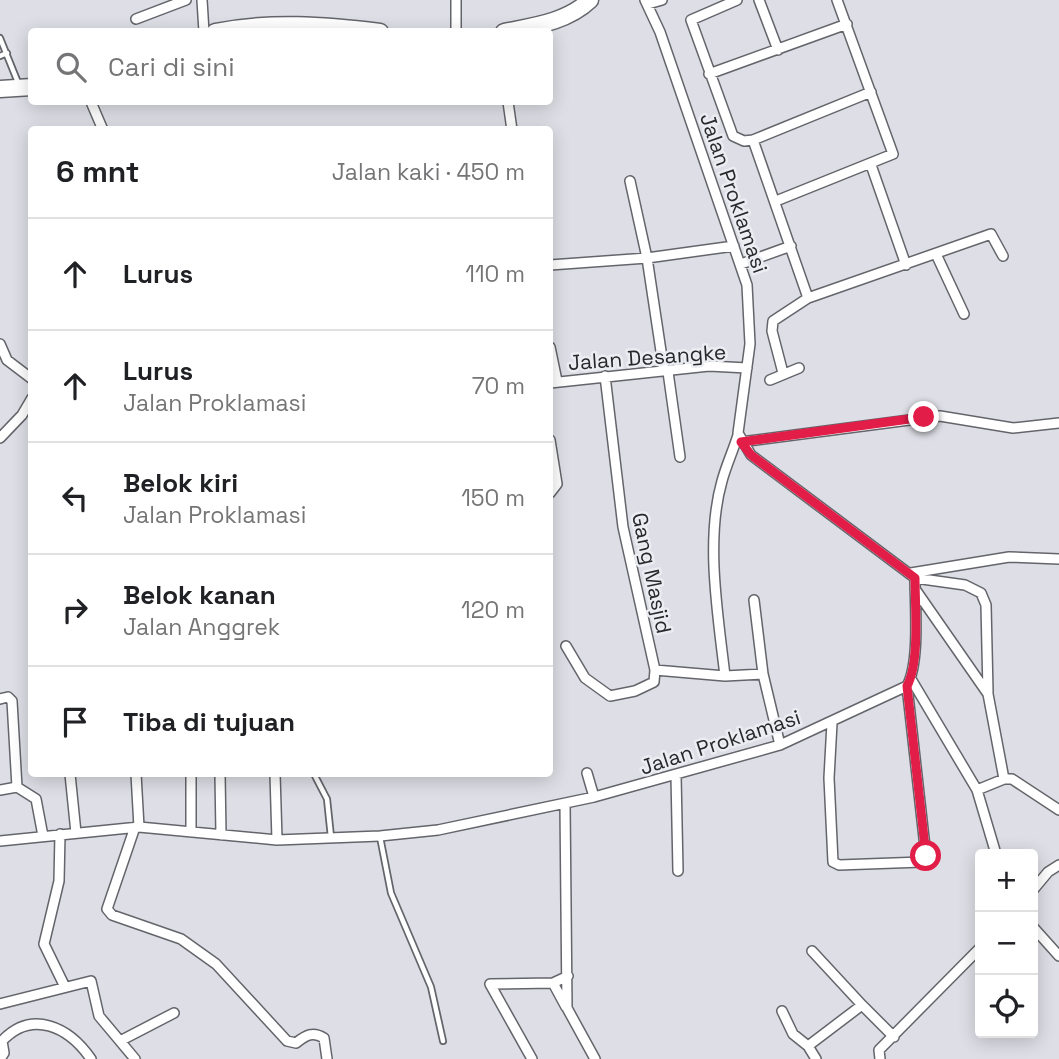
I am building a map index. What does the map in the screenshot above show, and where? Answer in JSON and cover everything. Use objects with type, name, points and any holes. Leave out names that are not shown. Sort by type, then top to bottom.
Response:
[{"type":"highway","points":[[526,28],[571,14],[590,0]]},
{"type":"highway","points":[[234,28],[289,24],[334,28]]},
{"type":"highway","points":[[0,89],[26,88]]},
{"type":"street","points":[[136,19],[186,0]]},
{"type":"street","points":[[202,0],[204,28]]},
{"type":"street","points":[[456,0],[456,28]]},
{"type":"street","points":[[647,2],[663,0]]},
{"type":"street","points":[[737,0],[691,20],[733,136],[744,141],[753,141],[871,92]]},
{"type":"street","points":[[759,0],[778,50]]},
{"type":"street","points":[[776,201],[894,154],[837,0]]},
{"type":"street","name":"Jalan Proklamasi","points":[[647,2],[747,285],[750,344],[740,438],[722,482],[715,548],[714,574],[725,676]]},
{"type":"street","points":[[709,74],[847,24]]},
{"type":"street","points":[[92,105],[101,126]]},
{"type":"street","points":[[508,105],[511,126]]},
{"type":"street","points":[[753,141],[808,298]]},
{"type":"street","points":[[871,165],[906,265]]},
{"type":"street","points":[[630,181],[647,258],[680,457]]},
{"type":"street","points":[[783,373],[772,331],[773,321],[808,298],[992,234],[1003,256]]},
{"type":"street","points":[[553,265],[647,258],[734,246]]},
{"type":"street","points":[[741,264],[791,246]]},
{"type":"street","points":[[936,254],[964,314]]},
{"type":"street","points":[[0,344],[7,360],[28,376]]},
{"type":"street","name":"Jalan Desangke","points":[[553,382],[709,366],[747,368]]},
{"type":"street","points":[[770,380],[799,368]]},
{"type":"street","name":"Gang Masjid","points":[[605,376],[623,527],[655,670]]},
{"type":"street","points":[[0,438],[28,405]]},
{"type":"street","points":[[1004,779],[988,694],[986,605],[981,593],[965,585],[913,576],[751,455],[740,438],[940,416],[1013,428],[1059,422]]},
{"type":"street","points":[[553,459],[557,484],[553,489]]},
{"type":"street","points":[[913,576],[1009,557],[1059,559]]},
{"type":"street","points":[[831,723],[829,778],[833,862],[922,862],[926,856],[909,682],[915,589],[913,576]]},
{"type":"street","points":[[915,589],[988,694]]},
{"type":"street","points":[[754,600],[763,674],[780,745]]},
{"type":"street","points":[[566,646],[585,678],[610,696],[635,691],[654,682],[655,670],[725,676],[763,674]]},
{"type":"street","points":[[909,682],[977,790],[995,849]]},
{"type":"street","name":"Jalan Proklamasi","points":[[0,841],[137,827],[277,840],[380,836],[438,830],[594,797],[780,745],[831,723],[909,682]]},
{"type":"street","points":[[0,699],[8,697],[12,701],[17,787]]},
{"type":"street","points":[[587,773],[594,797]]},
{"type":"street","points":[[676,776],[678,871]]},
{"type":"street","points":[[70,777],[76,833]]},
{"type":"street","points":[[136,777],[137,827],[107,909],[113,915],[181,939],[216,964],[287,1041],[296,1043],[307,1035],[317,1034],[324,1038],[327,1059]]},
{"type":"street","points":[[191,777],[191,832]]},
{"type":"street","points":[[220,777],[221,835]]},
{"type":"street","points":[[275,777],[277,840]]},
{"type":"street","points":[[977,790],[1004,779],[1023,783],[1049,806],[1059,810]]},
{"type":"street","points":[[0,790],[17,787],[36,799],[43,836]]},
{"type":"street","points":[[565,804],[567,1008]]},
{"type":"street","points":[[60,834],[59,881],[44,944],[65,987]]},
{"type":"street","points":[[1038,884],[1048,872],[1059,865]]},
{"type":"street","points":[[1038,933],[1059,956]]},
{"type":"street","points":[[813,951],[894,1037]]},
{"type":"street","points":[[880,1059],[878,1050],[894,1037],[975,953]]},
{"type":"street","points":[[532,1059],[490,984],[553,983],[568,976]]},
{"type":"street","points":[[0,1004],[91,981],[99,1016],[135,1059]]},
{"type":"street","points":[[553,983],[595,1059]]},
{"type":"street","points":[[808,1046],[862,1005]]},
{"type":"street","points":[[782,1011],[793,1034],[808,1046],[816,1059]]},
{"type":"street","points":[[120,1041],[174,1013]]},
{"type":"street","points":[[2,1041],[13,1030],[34,1024],[61,1030],[80,1044],[91,1059]]},
{"type":"street","points":[[0,1030],[4,1053],[0,1059]]},
{"type":"lane","points":[[0,38],[26,88]]},
{"type":"lane","points":[[0,56],[7,53]]},
{"type":"lane","points":[[316,777],[327,799],[331,838]]},
{"type":"lane","points":[[380,836],[391,893],[431,987],[443,1041]]},
{"type":"route","points":[[924,417],[741,442],[751,455],[915,578],[915,631],[911,679],[907,686],[926,856]]}]
